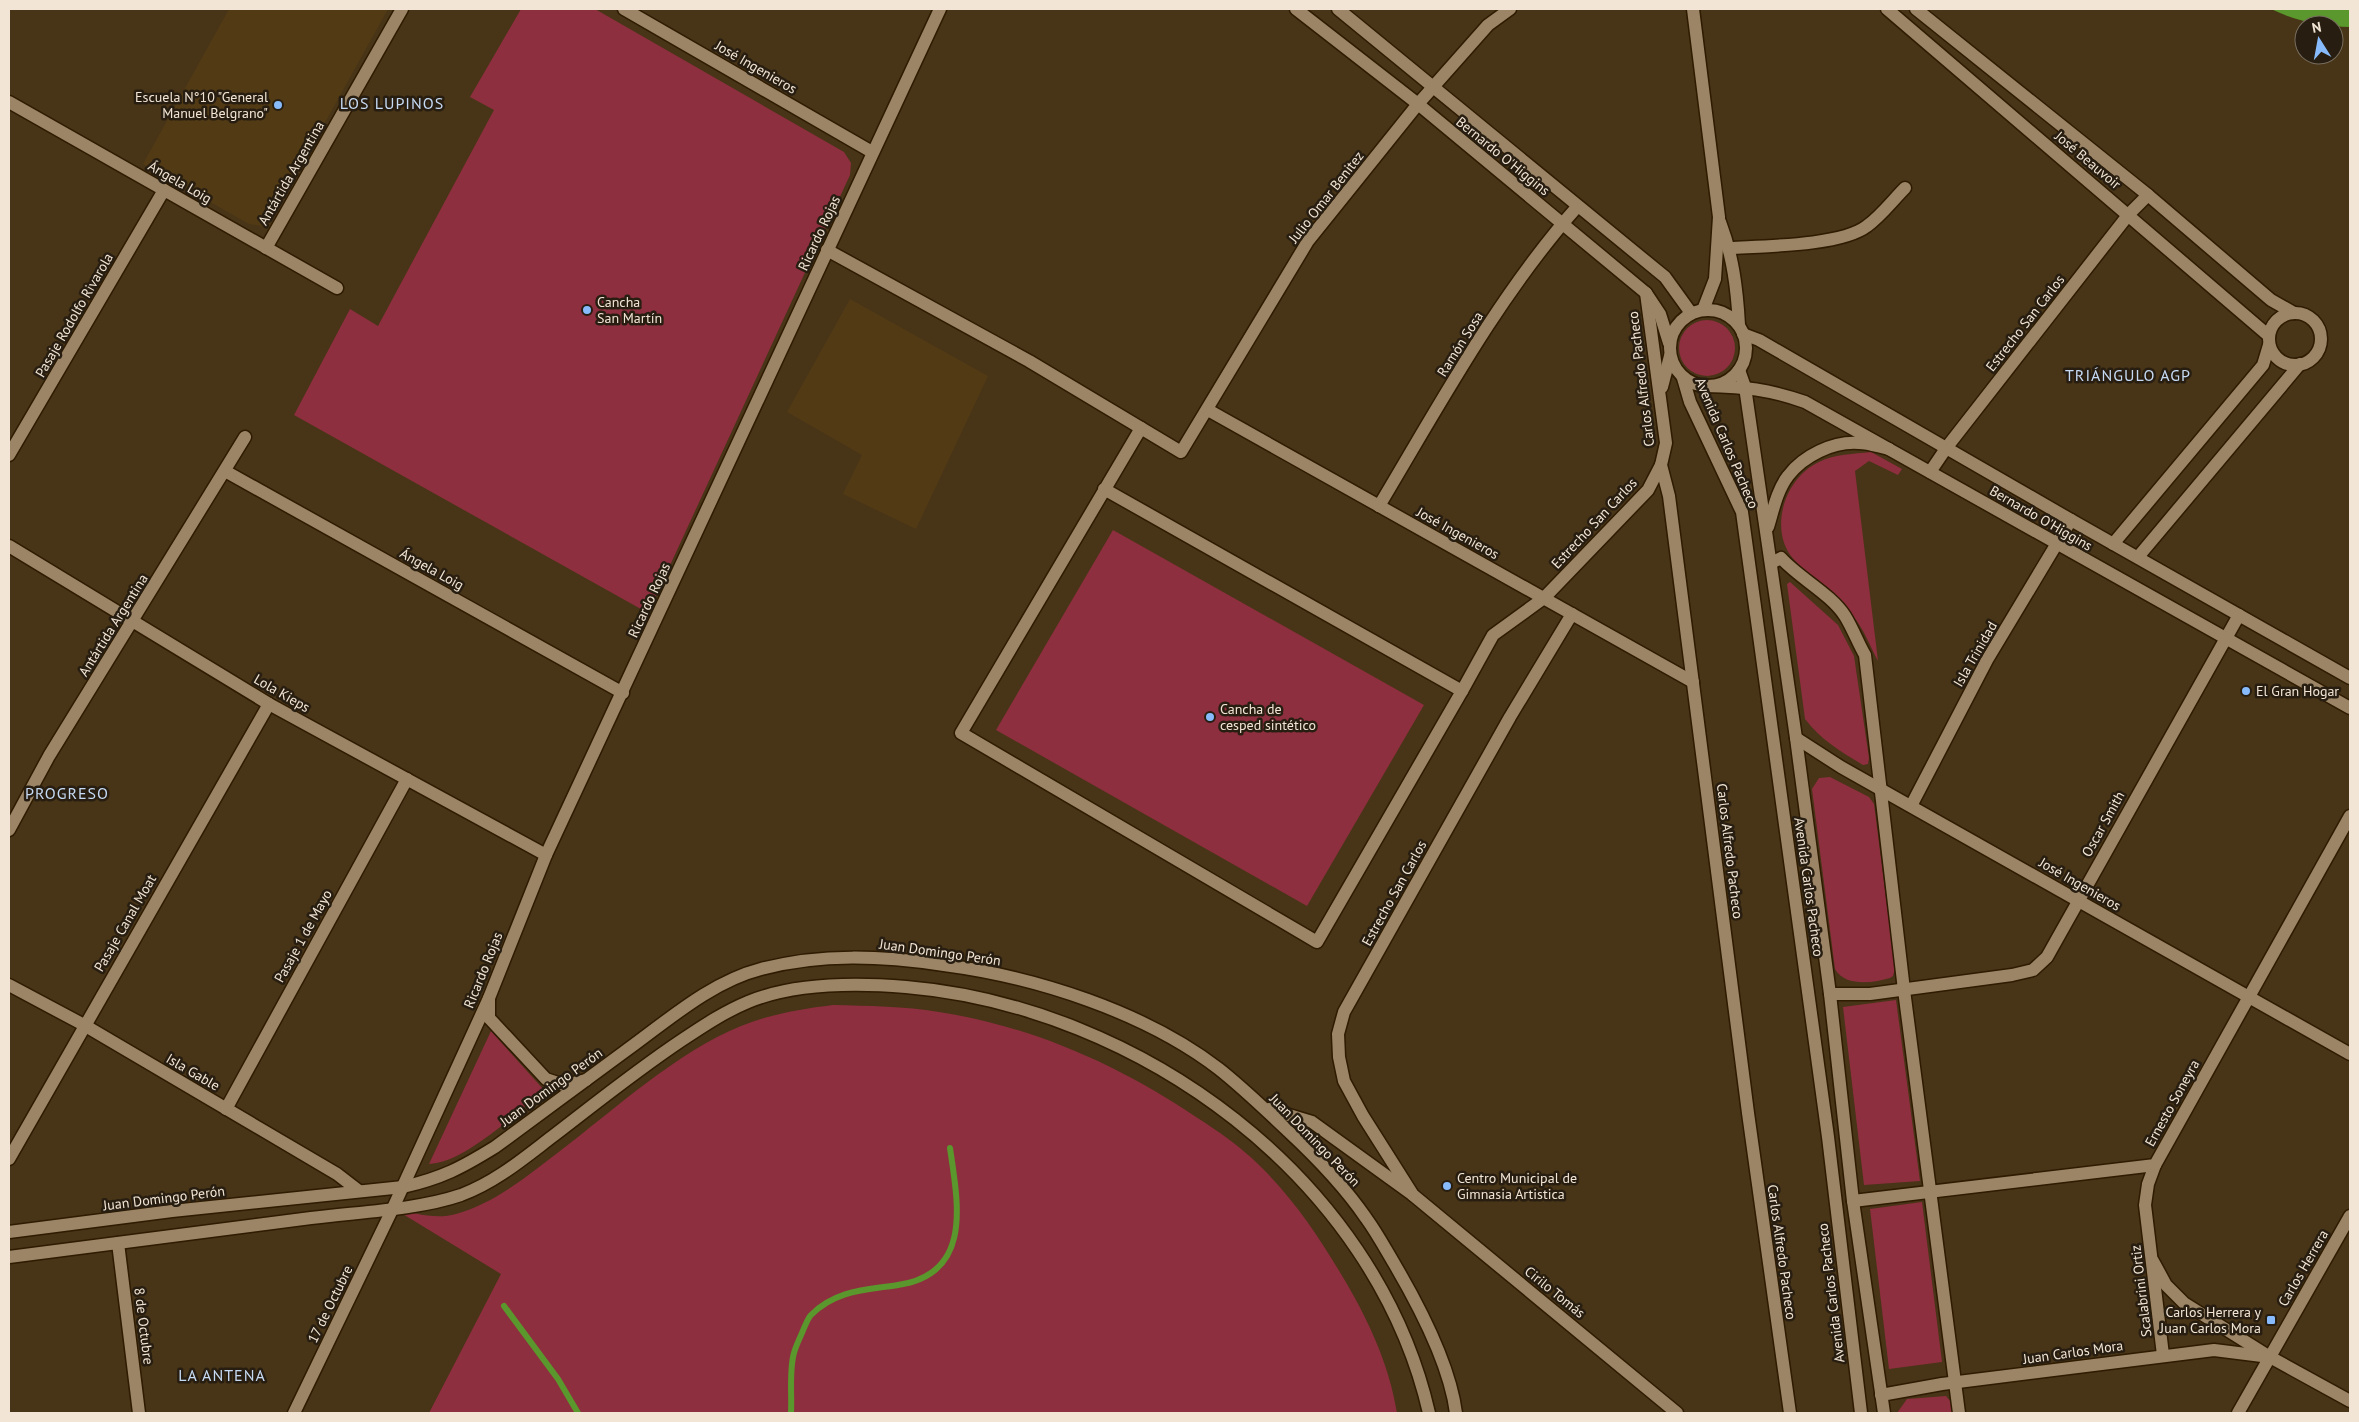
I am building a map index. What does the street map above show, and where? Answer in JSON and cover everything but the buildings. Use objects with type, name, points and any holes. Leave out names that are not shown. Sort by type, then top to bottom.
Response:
[{"type":"street","name":"Antártida Argentina","points":[[266,248],[402,9]]},
{"type":"street","name":"José Ingenieros","points":[[624,9],[872,152]]},
{"type":"street","name":"Ricardo Rojas","points":[[393,1208],[489,998],[546,854],[623,693],[872,152],[940,9]]},
{"type":"street","name":"Bernardo O'Higgins","points":[[1296,9],[1418,104],[1646,293],[1660,314],[1670,349]]},
{"type":"street","name":"Bernardo O'Higgins","points":[[1338,9],[1665,277],[1697,312]]},
{"type":"street","name":"Julio Omar Benitez","points":[[1141,428],[1181,452],[1308,241],[1418,104],[1488,25],[1510,9]]},
{"type":"street","points":[[1660,393],[1677,326],[1697,312],[1715,279],[1718,217],[1693,9]]},
{"type":"street","name":"José Beauvoir","points":[[1887,9],[2129,214],[2269,340]]},
{"type":"street","name":"José Beauvoir","points":[[1916,9],[2148,195],[2265,294],[2294,313]]},
{"type":"street","name":"Ángela Loig","points":[[9,102],[336,288]]},
{"type":"street","points":[[1730,248],[1780,245],[1847,236],[1866,227],[1905,188]]},
{"type":"street","name":"Pasaje Rodolfo Rivarola","points":[[9,455],[164,190]]},
{"type":"street","name":"Estrecho San Carlos","points":[[1930,472],[1947,447],[2129,214],[2148,195]]},
{"type":"street","name":"Ramón Sosa","points":[[1379,506],[1490,324],[1530,264],[1578,207]]},
{"type":"street","points":[[1718,217],[1730,248],[1741,330],[1746,346],[1745,358],[1739,370]]},
{"type":"street","points":[[827,250],[1029,361],[1141,428],[1104,489],[1462,691]]},
{"type":"street","name":"Carlos Alfredo Pacheco","points":[[1646,293],[1666,443],[1661,465],[1669,496],[1748,1113],[1790,1413]]},
{"type":"street","points":[[1697,312],[1716,311],[1727,316],[1741,330]]},
{"type":"street","points":[[2112,544],[2263,366],[2271,329],[2280,317],[2294,313],[2311,319],[2320,334],[2318,350],[2307,362],[2292,365],[2277,359],[2269,340]]},
{"type":"street","name":"Bernardo O'Higgins","points":[[1741,330],[1947,447],[2112,544],[2350,678]]},
{"type":"street","name":"Avenida Carlos Pacheco","points":[[1670,349],[1674,368],[1683,378],[1694,384],[1706,386],[1719,385],[1730,379],[1739,370],[1744,387],[1767,529],[1796,738],[1830,994],[1853,1201],[1884,1413]]},
{"type":"street","points":[[2138,557],[2300,364]]},
{"type":"street","name":"Avenida Carlos Pacheco","points":[[1683,378],[1690,402],[1742,512],[1828,1137],[1861,1413]]},
{"type":"street","name":"Bernardo O'Higgins","points":[[1706,386],[1744,387],[1774,391],[1804,402],[2350,708]]},
{"type":"street","name":"José Ingenieros","points":[[1208,410],[1693,682]]},
{"type":"street","name":"Antártida Argentina","points":[[9,830],[49,756],[245,437]]},
{"type":"street","points":[[1767,529],[1777,498],[1787,477],[1819,452],[1839,444],[1859,443],[1889,449]]},
{"type":"street","name":"Estrecho San Carlos","points":[[1104,489],[962,733],[1317,942],[1493,635],[1544,598],[1648,490],[1661,465]]},
{"type":"street","name":"Ángela Loig","points":[[225,471],[623,693]]},
{"type":"street","name":"Isla Trinidad","points":[[1911,806],[1988,660],[2072,520]]},
{"type":"street","name":"Lola Kieps","points":[[9,546],[134,620],[269,704],[546,854]]},
{"type":"street","points":[[1771,563],[1781,558],[1794,573],[1832,602],[1845,615],[1865,655],[1904,990],[1958,1413]]},
{"type":"street","name":"Estrecho San Carlos","points":[[1413,1194],[1363,1116],[1344,1081],[1339,1058],[1338,1034],[1344,1012],[1505,726],[1572,614]]},
{"type":"street","name":"Oscar Smith","points":[[1830,994],[1870,994],[1904,990],[2012,975],[2033,970],[2047,957],[2239,615]]},
{"type":"street","name":"Pasaje Canal Moat","points":[[9,1159],[269,704]]},
{"type":"street","name":"José Ingenieros","points":[[1796,738],[1841,767],[2350,1054]]},
{"type":"street","name":"Pasaje 1 de Mayo","points":[[226,1109],[407,779]]},
{"type":"street","name":"Ernesto Soneyra","points":[[1853,1201],[2155,1165],[2350,816]]},
{"type":"street","name":"Juan Domingo Perón","points":[[9,1232],[402,1186],[435,1180],[495,1148],[683,1009],[719,986],[756,970],[796,961],[845,956],[896,958],[975,969],[1032,982],[1077,996],[1129,1017],[1170,1038],[1217,1068],[1263,1107],[1338,1182],[1368,1219],[1406,1284],[1428,1329],[1447,1379],[1456,1413]]},
{"type":"street","name":"Isla Gable","points":[[9,985],[84,1025],[337,1174],[359,1191]]},
{"type":"street","points":[[9,1257],[393,1208],[458,1196],[488,1183],[510,1169],[634,1072],[722,1015],[752,1000],[785,992],[847,985],[941,990],[1000,1001],[1056,1019],[1121,1046],[1203,1095],[1253,1132],[1323,1204],[1348,1236],[1385,1297],[1416,1364],[1428,1413]]},
{"type":"street","points":[[489,998],[488,1018],[546,1079],[564,1085],[586,1080]]},
{"type":"street","points":[[1263,1107],[1312,1122],[1413,1194]]},
{"type":"street","name":"Scalabrini Ortiz","points":[[2155,1165],[2148,1184],[2145,1205],[2163,1355]]},
{"type":"street","name":"Cirilo Tomás","points":[[1413,1194],[1677,1413]]},
{"type":"street","name":"17 de Octubre","points":[[294,1413],[393,1208]]},
{"type":"street","name":"Carlos Herrera","points":[[2238,1413],[2350,1216]]},
{"type":"street","name":"8 de Octubre","points":[[118,1243],[139,1413]]},
{"type":"street","name":"Juan Carlos Mora","points":[[2153,1261],[2166,1285],[2184,1303],[2270,1357],[2350,1401]]},
{"type":"street","name":"Juan Carlos Mora","points":[[1881,1395],[1954,1383],[2214,1350],[2270,1357]]},
{"type":"shaded area","points":[[229,9],[388,9],[272,218],[262,226],[249,224],[143,164]]},
{"type":"shaded area","name":"Cancha San Martín","points":[[521,9],[595,9],[844,152],[851,163],[850,175],[648,613],[294,415],[350,309],[378,326],[494,110],[470,97]]},
{"type":"shaded area","points":[[2271,9],[2350,9],[2350,27],[2344,27],[2344,15],[2294,15],[2294,18]]},
{"type":"shaded area","points":[[850,299],[988,376],[916,529],[843,494],[862,455],[787,412]]},
{"type":"shaded area","points":[[1707,320],[1718,322],[1727,328],[1733,337],[1735,348],[1733,359],[1727,368],[1718,374],[1707,376],[1696,374],[1687,368],[1681,359],[1679,348],[1681,337],[1687,328],[1696,322]]},
{"type":"shaded area","points":[[1871,452],[1902,469],[1898,475],[1869,461],[1855,471],[1878,661],[1863,631],[1852,615],[1791,556],[1781,531],[1784,503],[1790,490],[1807,469],[1831,457]]},
{"type":"shaded area","name":"Cancha de cesped sintético","points":[[1113,530],[1424,705],[1307,906],[996,730]]},
{"type":"shaded area","points":[[1790,582],[1838,625],[1854,656],[1869,758],[1868,764],[1863,765],[1831,745],[1805,719],[1787,584]]},
{"type":"shaded area","points":[[1830,777],[1869,797],[1874,804],[1895,968],[1893,976],[1890,978],[1868,982],[1852,981],[1845,979],[1835,969],[1812,789],[1819,778]]},
{"type":"shaded area","points":[[1896,1000],[1920,1181],[1864,1185],[1843,1007]]},
{"type":"shaded area","points":[[833,1005],[900,1007],[926,1010],[973,1018],[1007,1027],[1073,1050],[1105,1065],[1167,1098],[1221,1134],[1252,1158],[1271,1177],[1304,1217],[1332,1259],[1351,1290],[1376,1341],[1389,1376],[1397,1413],[429,1413],[501,1274],[393,1208],[424,1215],[448,1216],[485,1203],[524,1179],[670,1066],[717,1037],[764,1018],[798,1010]]},
{"type":"shaded area","points":[[491,1031],[544,1090],[505,1123],[458,1156],[443,1162],[429,1164]]},
{"type":"shaded area","points":[[1922,1202],[1942,1362],[1889,1369],[1870,1209]]},
{"type":"shaded area","points":[[1946,1396],[1951,1402],[1953,1413],[1897,1413],[1907,1399]]},
{"type":"waterway","points":[[791,1413],[792,1359],[811,1315],[831,1300],[852,1292],[898,1285],[922,1278],[939,1267],[950,1251],[955,1233],[957,1213],[950,1148]]},
{"type":"waterway","points":[[504,1306],[558,1379],[578,1413]]},
{"type":"place","name":"Escuela N°10 \"General Manuel Belgrano\"","points":[[278,105]]},
{"type":"place","name":"Cancha San Martín","points":[[587,310]]},
{"type":"place","name":"El Gran Hogar","points":[[2246,691]]},
{"type":"place","name":"Cancha de cesped sintético","points":[[1210,717]]},
{"type":"place","name":"Centro Municipal de Gimnasia Artistica","points":[[1447,1186]]},
{"type":"place","name":"Carlos Herrera y Juan Carlos Mora","points":[[2271,1320]]},
{"type":"district","name":"LOS LUPINOS","points":[[392,103]]},
{"type":"district","name":"TRIÁNGULO AGP","points":[[2128,375]]},
{"type":"district","name":"PROGRESO","points":[[67,793]]},
{"type":"district","name":"LA ANTENA","points":[[222,1375]]}]
